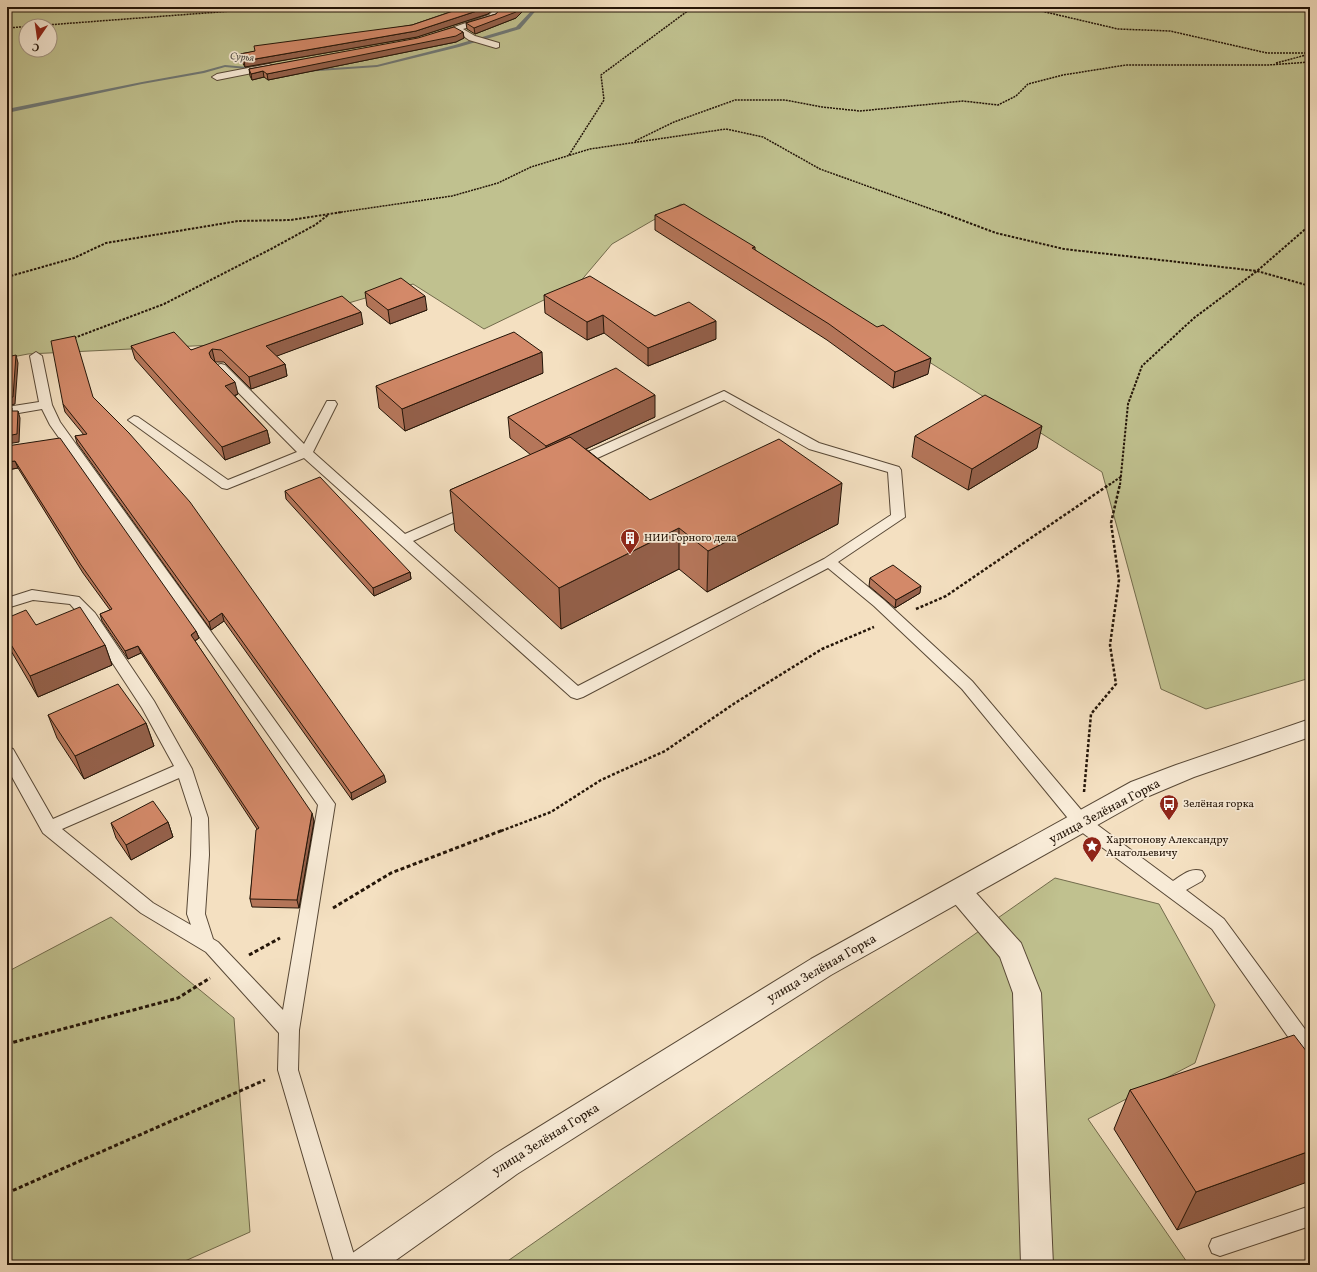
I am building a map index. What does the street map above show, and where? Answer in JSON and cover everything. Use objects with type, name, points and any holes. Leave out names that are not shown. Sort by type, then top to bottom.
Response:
[{"type":"street","name":"улица Зелёная Горка","points":[[362,1265],[533,1147],[821,968],[1148,786],[1185,771],[1310,728]]},
{"type":"street","points":[[959,891],[1012,951],[1028,993],[1037,1265]]},
{"type":"lane","points":[[432,36],[492,17],[502,7]]},
{"type":"lane","points":[[458,29],[472,38],[496,45]]},
{"type":"lane","points":[[217,77],[280,65]]},
{"type":"lane","points":[[36,356],[46,405],[54,422],[328,804],[289,1030],[288,1070],[346,1265]]},
{"type":"lane","points":[[219,366],[306,453],[577,693],[829,562],[898,517],[894,470],[814,446],[724,395],[564,468]]},
{"type":"lane","points":[[134,420],[227,485],[306,453],[331,404]]},
{"type":"lane","points":[[7,411],[46,405]]},
{"type":"lane","points":[[52,442],[67,440]]},
{"type":"lane","points":[[800,453],[814,446]]},
{"type":"lane","points":[[403,540],[484,504]]},
{"type":"lane","points":[[829,562],[879,603],[967,685],[1082,823],[1218,924],[1310,1052]]},
{"type":"lane","points":[[7,603],[32,595],[74,600],[90,616],[148,705],[184,768],[200,818],[200,855],[196,914],[206,944]]},
{"type":"lane","points":[[7,752],[50,828],[147,908],[212,947],[289,1030]]},
{"type":"lane","points":[[50,828],[184,768]]},
{"type":"lane","points":[[1172,890],[1196,876]]},
{"type":"lane","points":[[1220,1246],[1310,1216]]},
{"type":"path","points":[[7,28],[65,22],[204,14],[285,7]]},
{"type":"path","points":[[569,156],[604,100],[601,75],[693,7]]},
{"type":"path","points":[[1024,7],[1118,29],[1170,30],[1267,53],[1310,54]]},
{"type":"path","points":[[1268,65],[1310,54]]},
{"type":"path","points":[[632,142],[674,122],[735,100],[785,100],[822,107],[860,111],[963,101],[998,105],[1016,96],[1028,84],[1063,75],[1126,65],[1268,65],[1310,62]]},
{"type":"path","points":[[7,277],[74,258],[106,243],[178,230],[238,222],[292,220],[452,196],[498,183],[531,167],[590,150],[632,142],[726,129],[763,137],[820,169],[996,233],[1029,242],[1107,255],[1257,271],[1302,285],[1310,286]]},
{"type":"path","points":[[74,338],[164,304],[271,249],[315,225],[328,215]]},
{"type":"path","points":[[1082,823],[1091,714],[1116,684],[1110,645],[1119,580],[1111,523],[1122,476],[1128,404],[1142,366],[1194,318],[1257,271],[1310,226]]},
{"type":"path","points":[[7,1044],[178,998],[229,966],[307,923],[391,873],[551,812],[601,780],[665,750],[735,703],[822,649],[946,596],[1122,476]]},
{"type":"path","points":[[7,1193],[288,1070]]},
{"type":"green space","points":[[7,7],[1310,8],[1310,678],[1206,709],[1161,689],[1102,472],[681,204],[612,244],[579,283],[484,329],[413,284],[318,312],[234,344],[28,354],[7,358]]},
{"type":"green space","points":[[1055,878],[1159,904],[1215,1005],[1195,1063],[1088,1119],[1189,1265],[502,1265]]},
{"type":"green space","points":[[111,917],[234,1018],[250,1232],[176,1265],[7,1265],[7,972]]},
{"type":"building","points":[[465,7],[489,7],[416,31],[244,61],[240,54],[255,51],[254,46],[412,25]]},
{"type":"building","points":[[502,7],[520,7],[516,12],[474,28],[466,23],[496,14]]},
{"type":"building","points":[[454,27],[463,32],[456,36],[267,74],[263,71],[251,74],[249,69],[418,38]]},
{"type":"building","points":[[684,204],[755,247],[752,248],[877,327],[883,325],[931,358],[895,372],[829,324],[655,215]]},
{"type":"building","points":[[590,276],[655,316],[689,302],[716,321],[648,348],[603,315],[587,322],[544,295]]},
{"type":"building","points":[[401,278],[425,296],[388,310],[365,292]]},
{"type":"building","points":[[342,296],[361,312],[266,346],[285,364],[249,377],[221,350],[212,349],[209,353],[211,358],[235,382],[225,386],[267,430],[222,447],[131,346],[174,332],[191,350]]},
{"type":"building","points":[[514,332],[542,352],[402,409],[376,386]]},
{"type":"building","points":[[75,336],[93,397],[129,433],[190,502],[384,775],[351,793],[222,613],[209,622],[75,436],[87,434],[63,404],[51,341]]},
{"type":"building","points":[[16,355],[13,397],[7,398],[7,357]]},
{"type":"building","points":[[616,368],[655,395],[546,446],[508,417]]},
{"type":"building","points":[[985,395],[1042,426],[972,469],[915,436]]},
{"type":"building","points":[[12,408],[12,411],[18,411],[17,434],[7,436],[7,409]]},
{"type":"building","points":[[570,437],[650,500],[779,439],[842,483],[708,551],[679,528],[559,588],[450,490]]},
{"type":"building","points":[[60,438],[196,631],[191,635],[312,813],[297,900],[250,899],[256,830],[259,828],[138,646],[125,651],[100,614],[112,609],[81,565],[15,461],[7,462],[7,446]]},
{"type":"building","points":[[320,477],[410,572],[373,588],[285,491]]},
{"type":"building","points":[[893,565],[921,586],[896,600],[870,578]]},
{"type":"building","points":[[80,607],[105,645],[30,676],[7,638],[7,618],[26,610],[36,625]]},
{"type":"building","points":[[118,684],[146,723],[75,756],[48,715]]},
{"type":"building","points":[[153,801],[168,822],[126,845],[111,823]]},
{"type":"building","points":[[1294,1035],[1310,1056],[1310,1151],[1196,1192],[1130,1090]]},
{"type":"waterway","name":"Сурья","points":[[304,71],[377,66],[457,46],[518,28],[537,7]]},
{"type":"waterway","name":"Сурья","points":[[7,111],[142,83],[204,72],[225,66],[259,69]]},
{"type":"place","name":"НИИ Горного дела","points":[[630,555]]},
{"type":"place","name":"Зелёная горка","points":[[1169,821]]},
{"type":"place","name":"Харитонову Александру Анатольевичу","points":[[1092,863]]}]
